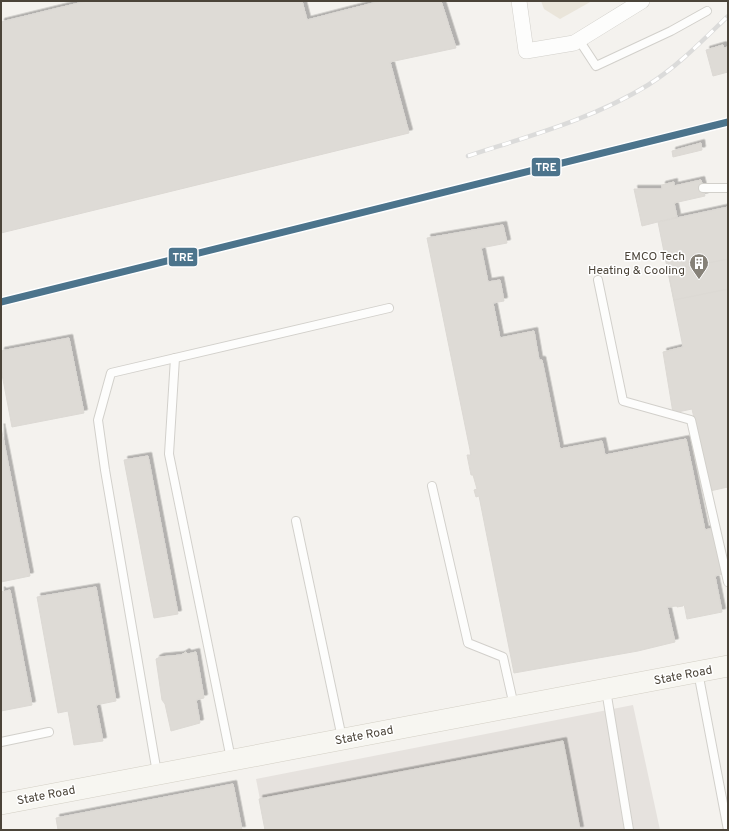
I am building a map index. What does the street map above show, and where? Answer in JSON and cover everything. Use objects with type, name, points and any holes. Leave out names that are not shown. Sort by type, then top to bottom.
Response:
[{"type":"main road","name":"State Road","points":[[1,804],[728,666]]},
{"type":"street","points":[[519,1],[526,51],[574,43],[642,1]]},
{"type":"lane","points":[[579,40],[596,66],[671,31],[708,11]]},
{"type":"lane","points":[[703,188],[728,188]]},
{"type":"lane","points":[[598,280],[623,401],[692,420],[728,582]]},
{"type":"lane","points":[[157,774],[105,470],[98,420],[111,374],[389,308]]},
{"type":"lane","points":[[175,358],[169,454],[231,760]]},
{"type":"lane","points":[[432,486],[468,643],[504,657],[514,706]]},
{"type":"lane","points":[[296,521],[342,739]]},
{"type":"lane","points":[[698,672],[728,830]]},
{"type":"lane","points":[[606,689],[629,830]]},
{"type":"lane","points":[[1,742],[49,732]]},
{"type":"shaded area","points":[[541,1],[592,1],[560,19],[544,9]]},
{"type":"shaded area","points":[[633,705],[660,830],[266,830],[256,779]]},
{"type":"building","points":[[87,1],[302,1],[307,20],[381,1],[441,1],[456,48],[390,62],[409,133],[1,233],[1,22]]},
{"type":"building","points":[[723,45],[724,48],[728,47],[728,72],[713,76],[706,50]]},
{"type":"building","points":[[701,143],[702,150],[673,157],[672,151]]},
{"type":"building","points":[[701,180],[705,196],[674,203],[677,217],[642,226],[634,189],[662,189],[662,185],[674,182],[674,186]]},
{"type":"building","points":[[728,207],[728,487],[710,491],[692,409],[673,413],[663,352],[683,347],[658,222]]},
{"type":"building","points":[[503,225],[507,243],[481,248],[488,282],[500,280],[504,301],[493,303],[500,338],[534,331],[539,360],[542,360],[560,449],[602,441],[605,455],[686,439],[705,530],[714,528],[723,574],[715,576],[722,612],[687,619],[684,604],[683,606],[667,607],[675,642],[638,651],[514,673],[479,496],[476,497],[474,490],[477,489],[473,475],[471,475],[467,455],[471,455],[427,238]]},
{"type":"building","name":"EMCO Tech Heating & Cooling","points":[[728,259],[728,289],[674,300],[668,271]]},
{"type":"building","points":[[69,338],[84,413],[12,427],[1,369],[1,351]]},
{"type":"building","points":[[1,427],[30,576],[1,582]]},
{"type":"building","points":[[148,456],[178,614],[154,618],[124,460]]},
{"type":"building","points":[[96,587],[116,701],[96,705],[103,741],[74,745],[68,711],[58,713],[37,597]]},
{"type":"building","points":[[1,590],[3,592],[10,590],[32,705],[1,711]]},
{"type":"building","points":[[186,652],[188,654],[196,652],[204,698],[196,700],[200,723],[171,731],[165,704],[162,700],[156,659],[160,657],[181,655]]},
{"type":"building","points":[[563,741],[580,830],[265,830],[259,799]]},
{"type":"building","points":[[233,784],[242,830],[58,830],[56,818]]},
{"type":"railway","points":[[468,156],[560,126],[605,108],[627,97],[670,70],[728,16]]},
{"type":"transit line","name":"TRE","points":[[1,302],[728,122]]},
{"type":"place","name":"EMCO Tech Heating & Cooling","points":[[699,280]]}]
